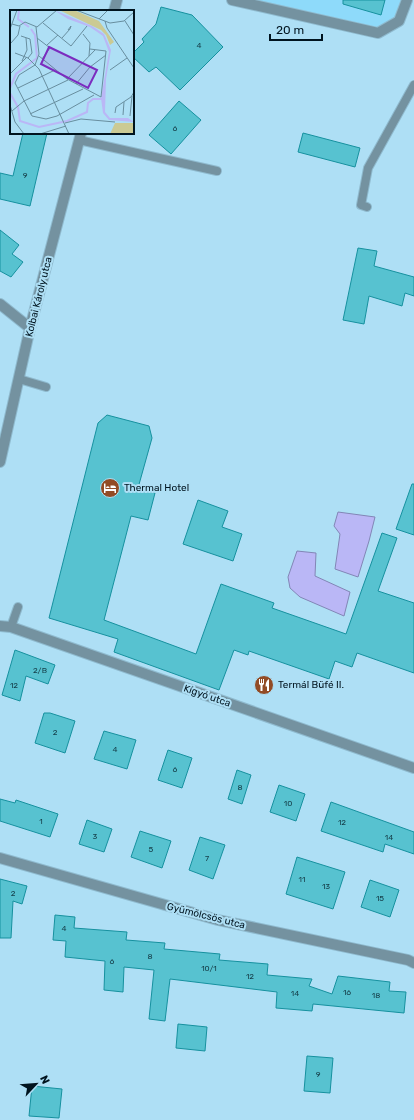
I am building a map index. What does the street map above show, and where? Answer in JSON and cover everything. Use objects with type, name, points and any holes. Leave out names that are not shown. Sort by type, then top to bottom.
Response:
[{"type":"street","points":[[114,10],[117,0]]},
{"type":"street","points":[[232,0],[378,33],[399,21],[407,0]]},
{"type":"street","name":"Kolbai Károly utca","points":[[0,462],[30,328],[80,137]]},
{"type":"street","points":[[0,304],[30,328]]},
{"type":"street","name":"Kígyó utca","points":[[0,626],[11,627],[414,768]]},
{"type":"street","name":"Gyümölcsös utca","points":[[0,858],[218,920],[408,960],[414,963]]},
{"type":"lane","points":[[367,207],[361,205],[368,168],[414,84]]},
{"type":"lane","points":[[80,137],[217,171]]},
{"type":"lane","points":[[19,379],[46,387]]},
{"type":"lane","points":[[11,627],[18,607]]},
{"type":"shaded area","points":[[232,0],[407,0],[399,21],[378,33]]},
{"type":"shaded area","points":[[338,512],[375,517],[358,577],[335,569],[340,534],[334,526]]},
{"type":"shaded area","points":[[297,551],[316,553],[315,576],[350,592],[344,616],[300,597],[290,588],[288,577]]},
{"type":"building","points":[[343,0],[385,0],[381,15],[343,4]]},
{"type":"building","points":[[161,7],[192,15],[223,47],[180,90],[156,67],[149,72],[134,58],[134,52],[144,42],[142,39],[156,24]]},
{"type":"building","points":[[179,101],[201,120],[171,154],[149,135]]},
{"type":"building","points":[[303,133],[360,148],[355,167],[298,152]]},
{"type":"building","points":[[23,134],[47,134],[30,206],[0,199],[0,173],[13,176]]},
{"type":"building","points":[[0,230],[19,245],[12,254],[23,262],[11,277],[0,271]]},
{"type":"building","points":[[358,248],[377,251],[374,266],[414,277],[414,296],[405,293],[402,306],[369,296],[364,324],[343,320]]},
{"type":"building","points":[[107,415],[149,426],[152,438],[138,488],[155,493],[148,520],[131,516],[104,620],[196,654],[221,584],[274,603],[272,608],[346,634],[382,533],[397,538],[378,591],[414,603],[414,673],[357,653],[352,667],[335,661],[329,679],[249,651],[248,655],[234,650],[219,690],[114,652],[118,639],[49,618],[98,423]]},
{"type":"building","points":[[412,484],[414,484],[414,535],[396,529]]},
{"type":"building","points":[[198,500],[228,511],[222,527],[242,534],[233,561],[183,544]]},
{"type":"building","points":[[15,650],[55,665],[48,684],[26,676],[20,701],[2,695]]},
{"type":"building","points":[[44,713],[50,713],[75,721],[65,753],[35,743]]},
{"type":"building","points":[[104,731],[136,740],[127,769],[94,759]]},
{"type":"building","points":[[168,750],[192,758],[182,788],[158,780]]},
{"type":"building","points":[[237,770],[251,775],[242,804],[228,799]]},
{"type":"building","points":[[279,785],[305,794],[296,821],[270,812]]},
{"type":"building","points":[[0,799],[15,803],[16,800],[58,814],[50,837],[0,821]]},
{"type":"building","points":[[331,802],[414,832],[414,854],[385,844],[383,852],[321,831]]},
{"type":"building","points":[[87,820],[112,829],[104,852],[79,844]]},
{"type":"building","points":[[140,831],[171,841],[162,868],[131,857]]},
{"type":"building","points":[[200,837],[225,845],[213,879],[189,870]]},
{"type":"building","points":[[297,857],[345,872],[333,909],[286,894]]},
{"type":"building","points":[[0,879],[27,886],[22,904],[13,901],[11,938],[0,938]]},
{"type":"building","points":[[370,880],[399,890],[390,917],[361,907]]},
{"type":"building","points":[[55,915],[75,917],[74,928],[127,932],[126,940],[165,943],[164,949],[220,954],[219,960],[268,964],[267,975],[312,979],[309,986],[332,994],[338,976],[390,982],[389,991],[406,992],[404,1013],[313,1004],[312,1011],[276,1008],[277,992],[170,979],[165,1021],[149,1019],[154,970],[124,967],[123,992],[104,990],[105,961],[65,957],[66,941],[53,940]]},
{"type":"building","points":[[178,1024],[207,1027],[205,1051],[176,1048]]},
{"type":"building","points":[[307,1056],[333,1058],[330,1093],[304,1091]]},
{"type":"building","points":[[32,1086],[62,1089],[59,1118],[29,1116]]},
{"type":"place","name":"Thermal Hotel","points":[[110,488]]},
{"type":"place","name":"Termál Büfé II.","points":[[264,685]]}]
